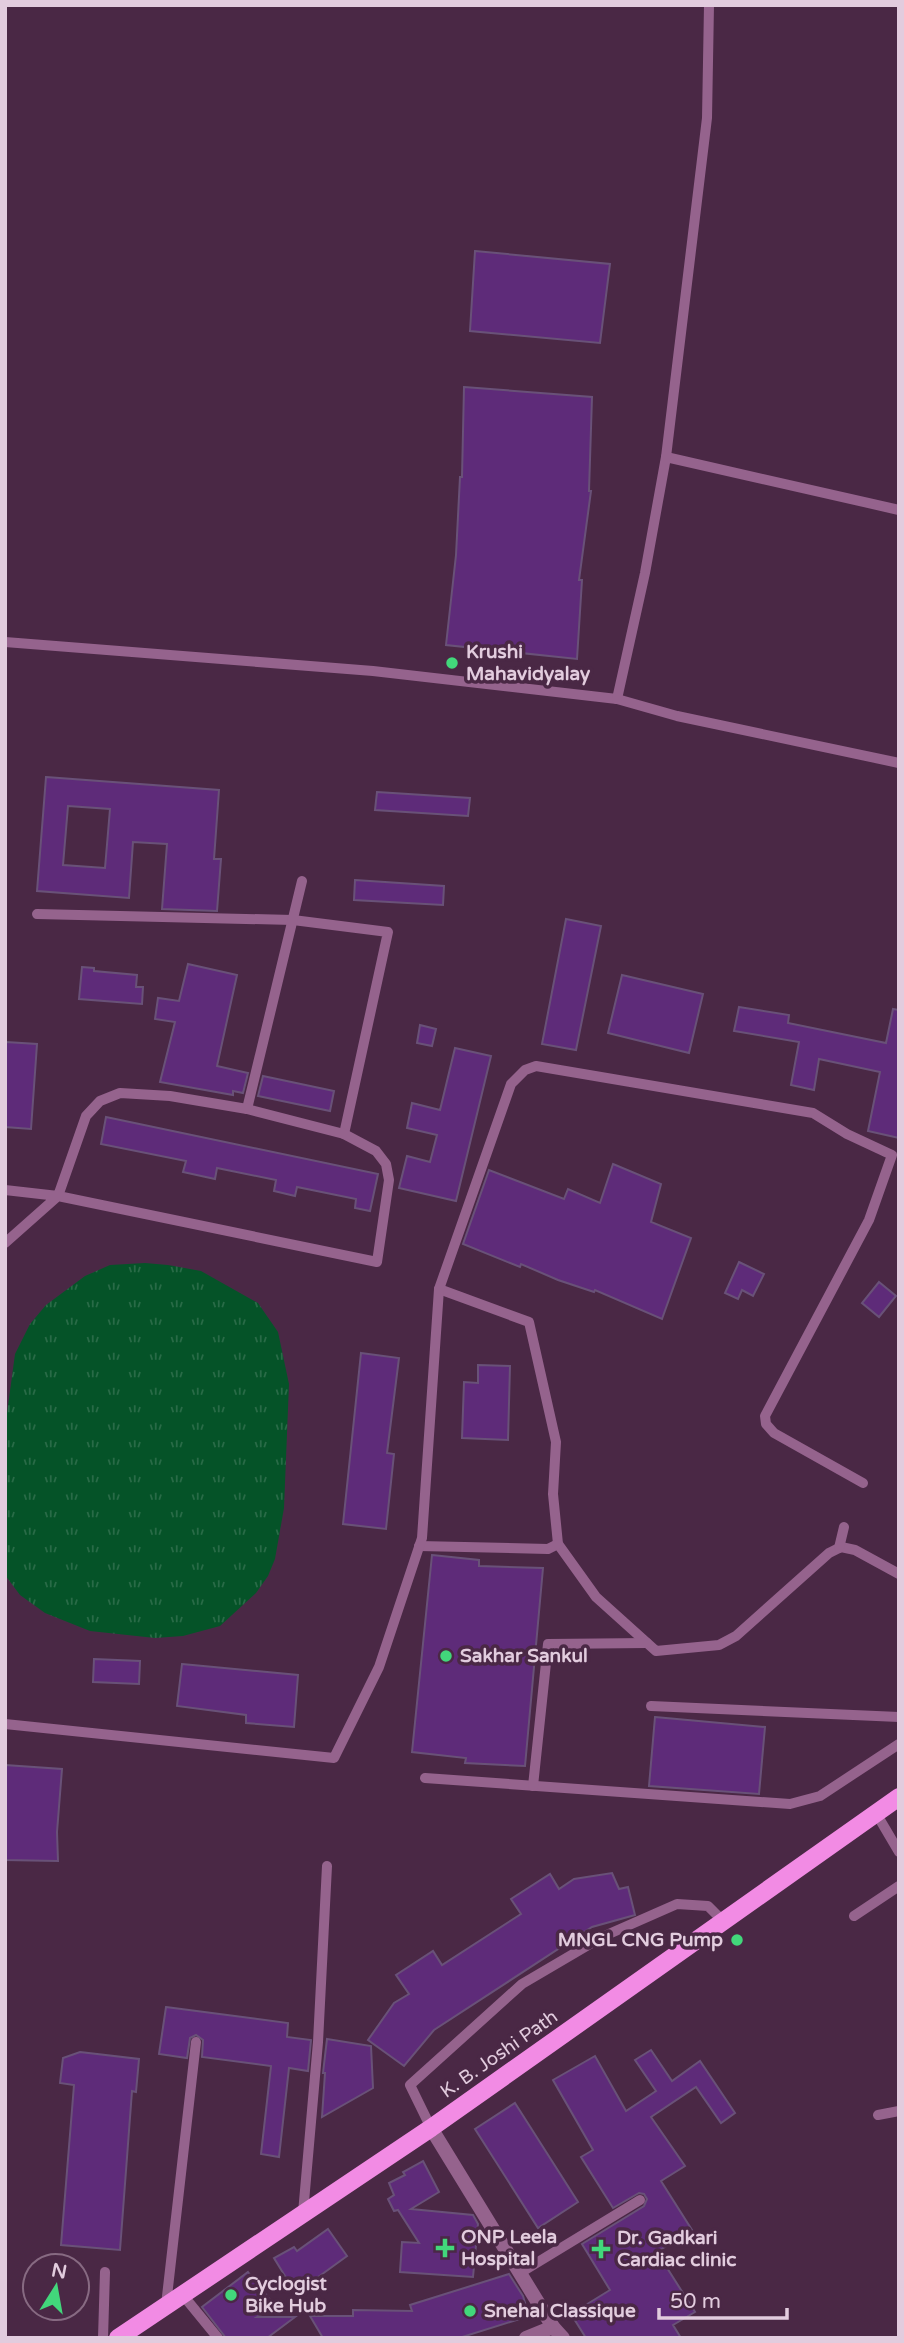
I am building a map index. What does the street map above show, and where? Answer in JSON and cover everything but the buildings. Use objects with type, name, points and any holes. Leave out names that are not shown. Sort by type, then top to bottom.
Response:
[{"type":"main road","name":"K. B. Joshi Path","points":[[118,2338],[431,2128],[899,1797]]},
{"type":"street","points":[[431,2128],[558,2332],[526,2338]]},
{"type":"lane","points":[[617,699],[645,573],[666,457],[707,118],[709,5]]},
{"type":"lane","points":[[666,457],[899,510]]},
{"type":"lane","points":[[5,642],[373,671],[617,699],[677,716],[899,763]]},
{"type":"lane","points":[[247,1109],[302,881]]},
{"type":"lane","points":[[37,914],[293,920],[388,932],[344,1134]]},
{"type":"lane","points":[[5,1724],[334,1758],[379,1667],[422,1538],[439,1289],[511,1084],[525,1070],[536,1066],[813,1113],[847,1134],[892,1155],[869,1220],[767,1410],[766,1424],[774,1433],[863,1483]]},
{"type":"lane","points":[[5,1190],[58,1196],[377,1262],[389,1180],[386,1164],[376,1151],[344,1134],[247,1109],[170,1096],[120,1093],[100,1101],[86,1116],[58,1196],[5,1243]]},
{"type":"lane","points":[[439,1289],[529,1322],[556,1442],[553,1494],[558,1544],[596,1597],[656,1651],[719,1645],[736,1636],[839,1548],[855,1550],[899,1574]]},
{"type":"lane","points":[[839,1548],[844,1527]]},
{"type":"lane","points":[[419,1546],[548,1549],[558,1544]]},
{"type":"lane","points":[[533,1786],[548,1644],[647,1643]]},
{"type":"lane","points":[[651,1706],[899,1717]]},
{"type":"lane","points":[[425,1778],[790,1804],[820,1796],[899,1744]]},
{"type":"lane","points":[[876,1813],[899,1852]]},
{"type":"lane","points":[[303,2213],[319,2030],[327,1866]]},
{"type":"lane","points":[[854,1916],[899,1886]]},
{"type":"lane","points":[[431,2128],[410,2085],[522,1984],[603,1937],[677,1904],[708,1906],[723,1921]]},
{"type":"lane","points":[[166,2305],[196,2042]]},
{"type":"lane","points":[[878,2115],[899,2111]]},
{"type":"lane","points":[[520,2273],[640,2200]]},
{"type":"lane","points":[[103,2338],[105,2272]]},
{"type":"lane","points":[[182,2294],[218,2338]]},
{"type":"green space","points":[[145,1263],[201,1271],[258,1303],[278,1332],[289,1384],[284,1508],[275,1559],[268,1576],[256,1593],[220,1626],[183,1636],[155,1638],[90,1631],[45,1613],[20,1595],[5,1575],[5,1428],[15,1354],[30,1324],[46,1305],[85,1276],[110,1265]]},
{"type":"place","name":"Krushi Mahavidyalay","points":[[452,663]]},
{"type":"place","name":"Sakhar Sankul","points":[[446,1656]]},
{"type":"place","name":"MNGL CNG Pump","points":[[737,1940]]},
{"type":"place","name":"ONP Leela Hospital","points":[[445,2248]]},
{"type":"place","name":"Dr. Gadkari Cardiac clinic","points":[[601,2249]]},
{"type":"place","name":"Cyclogist Bike Hub","points":[[231,2295]]},
{"type":"place","name":"Snehal Classique","points":[[470,2311]]}]
